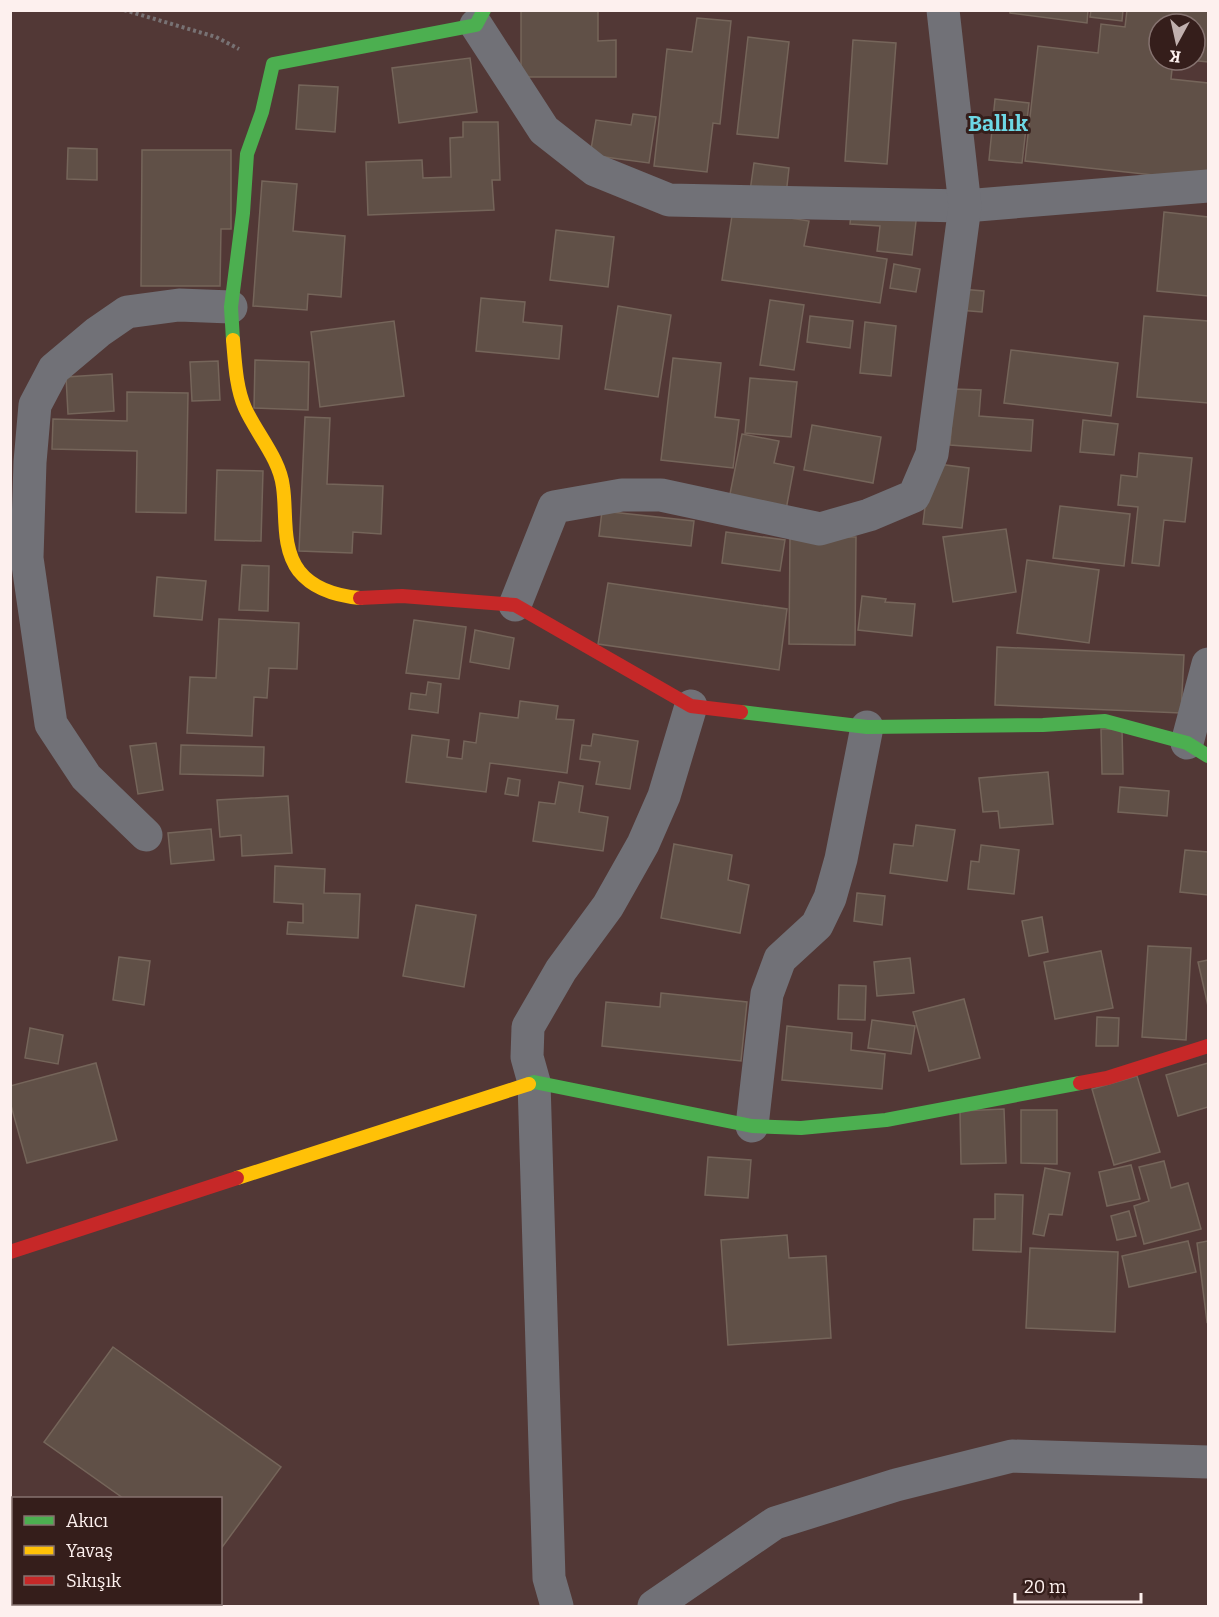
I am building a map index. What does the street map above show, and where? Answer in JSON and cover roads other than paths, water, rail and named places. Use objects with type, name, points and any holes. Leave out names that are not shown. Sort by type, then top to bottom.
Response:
[{"type":"street","points":[[516,605],[554,507],[622,495],[661,495],[820,530],[869,515],[914,496],[932,454],[965,206],[943,10]]},
{"type":"street","points":[[1209,186],[965,206],[669,200],[595,170],[544,130],[480,18],[273,64],[262,112],[248,154],[231,307],[237,376],[245,408],[267,445],[283,484],[285,529],[289,551],[299,571],[320,589],[358,598],[402,596],[516,605],[691,706],[867,728],[1043,725],[1105,721],[1198,750],[1209,664]]},
{"type":"street","points":[[146,835],[86,777],[51,723],[27,558],[30,462],[35,405],[54,369],[98,332],[127,312],[179,305],[231,307]]},
{"type":"street","points":[[557,1606],[549,1578],[534,1082],[527,1057],[528,1027],[561,970],[608,906],[643,844],[664,796],[691,706]]},
{"type":"street","points":[[752,1126],[767,994],[780,959],[817,925],[830,898],[841,859],[867,728]]},
{"type":"street","points":[[10,1252],[534,1082],[752,1126],[801,1128],[886,1120],[1107,1078],[1209,1046]]},
{"type":"street","points":[[654,1606],[775,1523],[896,1485],[1012,1456],[1209,1462]]},
{"type":"district","name":"Ballık","points":[[998,123]]}]
